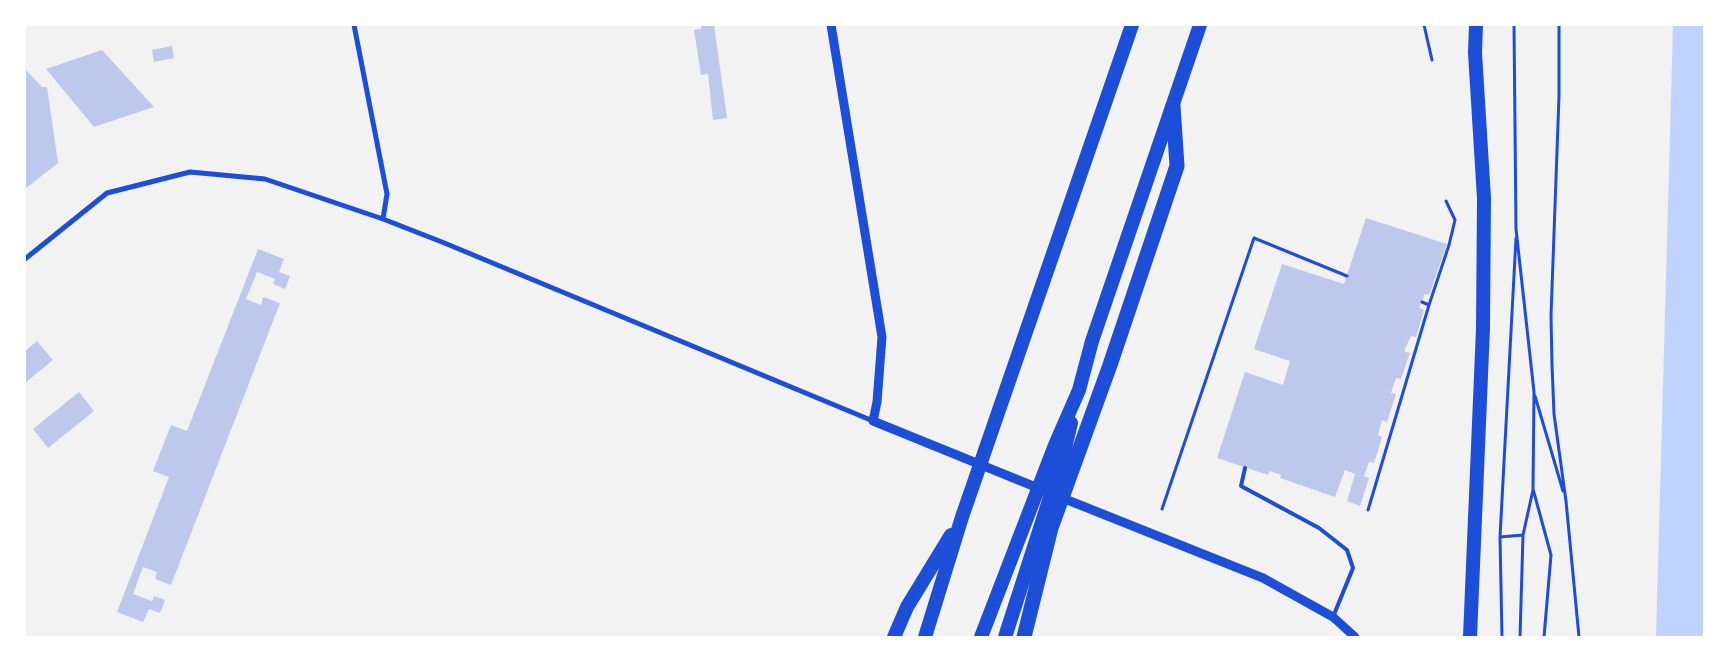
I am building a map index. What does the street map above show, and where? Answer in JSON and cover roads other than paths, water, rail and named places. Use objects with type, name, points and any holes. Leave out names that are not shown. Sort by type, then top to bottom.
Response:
[{"type":"highway","points":[[925,637],[962,517],[1132,25]]},
{"type":"highway","points":[[1024,637],[1046,528],[1095,332],[1200,25]]},
{"type":"highway","points":[[1470,637],[1484,318],[1484,198],[1475,52],[1476,25]]},
{"type":"highway","points":[[1005,637],[1178,166],[1173,106]]},
{"type":"highway","points":[[981,637],[1026,517],[1079,390]]},
{"type":"highway","points":[[894,637],[907,607],[962,517]]},
{"type":"street","points":[[354,25],[387,194],[383,219]]},
{"type":"street","points":[[830,25],[882,337],[878,402],[873,422]]},
{"type":"street","points":[[25,259],[107,193],[190,172],[265,179],[383,219],[873,422],[1262,578],[1333,617],[1355,637]]},
{"type":"lane","points":[[1245,468],[1241,486],[1319,528],[1347,550],[1353,568],[1333,617]]},
{"type":"water","points":[[1673,25],[1704,25],[1704,637],[1656,637]]}]
